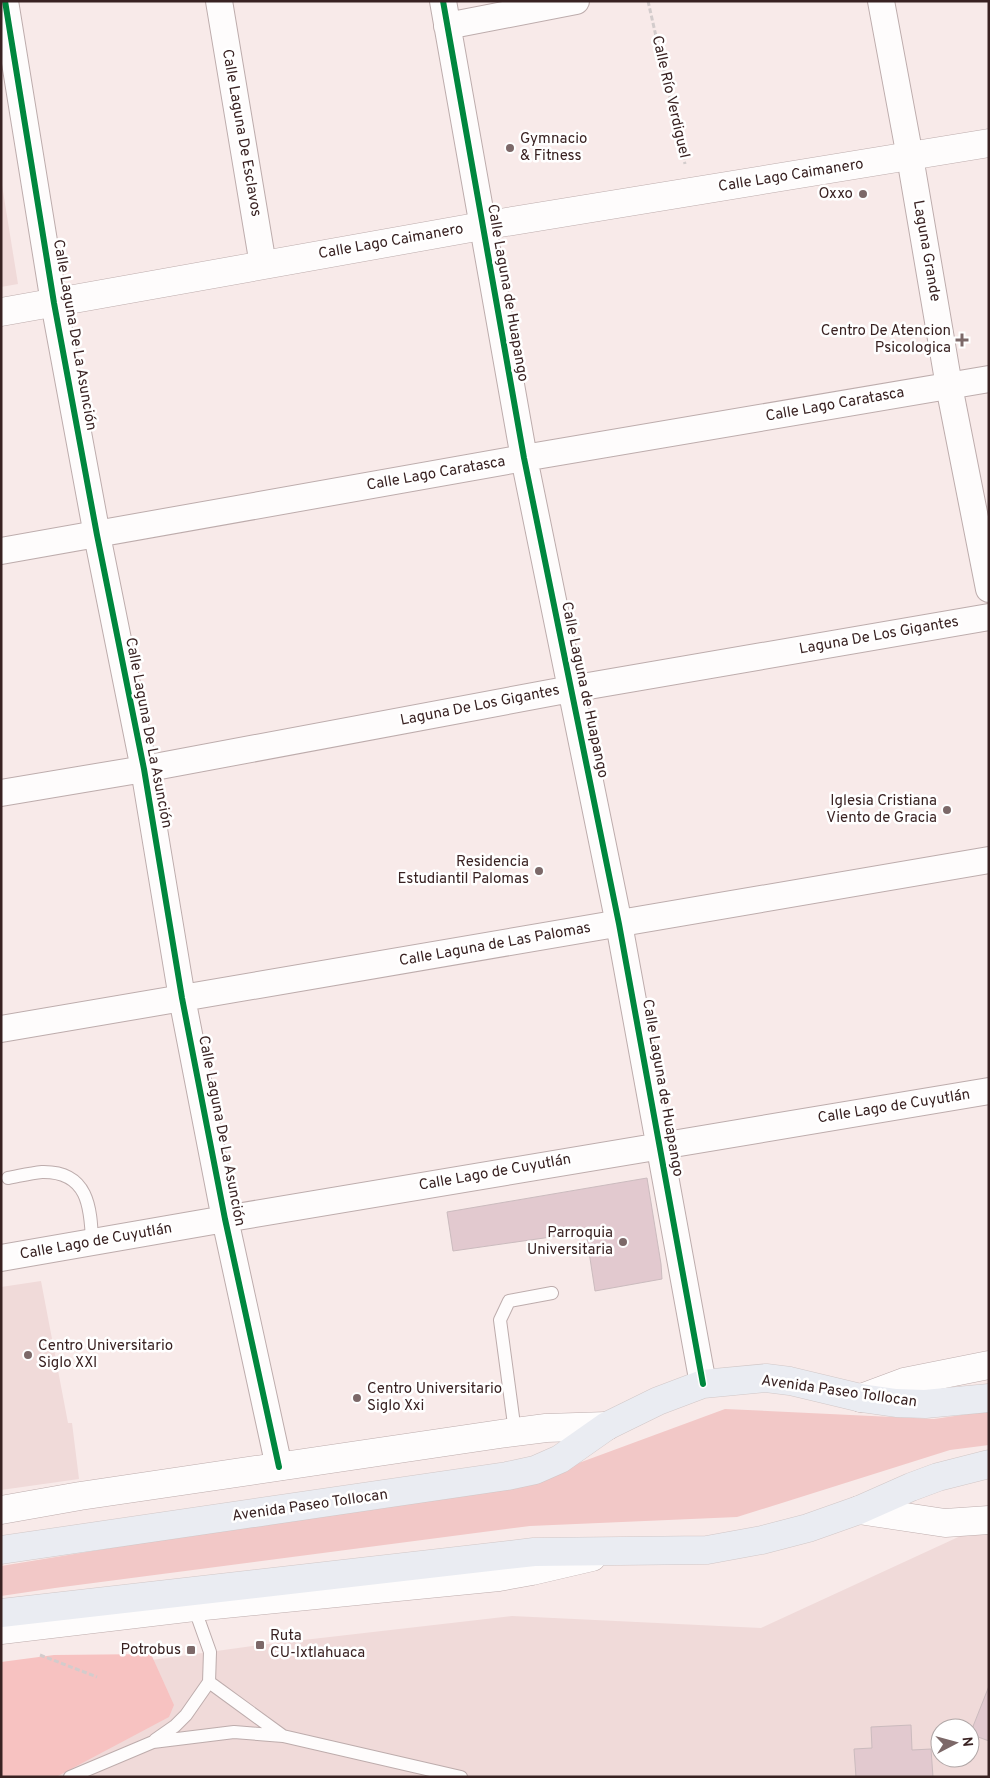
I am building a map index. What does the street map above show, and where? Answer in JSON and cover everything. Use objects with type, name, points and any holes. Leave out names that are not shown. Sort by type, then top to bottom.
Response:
[{"type":"highway","name":"Avenida Paseo Tollocan","points":[[1,1550],[507,1476],[535,1470],[560,1460],[607,1426],[658,1401],[703,1384],[766,1378],[790,1381],[861,1398],[896,1403],[925,1404],[989,1398]]},
{"type":"highway","points":[[1,1614],[534,1552],[707,1550],[762,1540],[808,1528],[859,1510],[929,1480],[989,1464]]},
{"type":"main road","name":"Calle Lago Caimanero","points":[[1,312],[482,226],[989,143]]},
{"type":"main road","points":[[861,1398],[904,1382],[989,1365]]},
{"type":"main road","name":"Avenida Paseo Tollocan","points":[[1,1510],[80,1496],[516,1432],[546,1428],[607,1426]]},
{"type":"main road","points":[[859,1510],[945,1523],[989,1520]]},
{"type":"main road","points":[[1,1630],[194,1607],[499,1576],[532,1571],[618,1551]]},
{"type":"street","name":"Calle Laguna De La Asunción","points":[[6,1],[54,303],[97,535],[144,769],[182,998],[225,1219],[279,1467]]},
{"type":"street","name":"Calle Laguna De Esclavos","points":[[219,1],[263,265]]},
{"type":"street","points":[[445,14],[576,1]]},
{"type":"street","name":"Laguna Grande","points":[[881,1],[949,386],[989,588]]},
{"type":"street","name":"Calle Laguna de Huapango","points":[[445,14],[524,458],[619,924],[703,1384]]},
{"type":"street","name":"Calle Lago Caratasca","points":[[1,551],[524,458],[989,379]]},
{"type":"street","name":"Laguna De Los Gigantes","points":[[1,793],[144,769],[571,689],[989,617]]},
{"type":"street","name":"Calle Laguna de Las Palomas","points":[[1,1029],[989,860]]},
{"type":"street","name":"Calle Lago de Cuyutlán","points":[[1,1258],[659,1145],[989,1091]]},
{"type":"lane","points":[[8,1178],[42,1172],[61,1174],[76,1183],[87,1197],[91,1219],[92,1243]]},
{"type":"lane","points":[[516,1432],[500,1320],[509,1301],[552,1293]]},
{"type":"lane","points":[[70,1777],[153,1742],[175,1726],[186,1715],[209,1682],[210,1652],[194,1607]]},
{"type":"lane","points":[[209,1682],[283,1736]]},
{"type":"lane","points":[[153,1742],[234,1732],[283,1736],[461,1777]]},
{"type":"path","points":[[36,1654],[97,1677]]},
{"type":"shaded area","points":[[1,179],[18,284],[1,287]]},
{"type":"shaded area","name":"Centro Universitario Siglo XXI","points":[[41,1281],[68,1423],[72,1423],[79,1479],[1,1490],[1,1287]]},
{"type":"shaded area","points":[[725,1409],[934,1419],[989,1411],[989,1445],[950,1450],[737,1517],[530,1526],[1,1596],[1,1566],[538,1478]]},
{"type":"shaded area","points":[[989,1530],[989,1777],[1,1777],[1,1681],[260,1645],[512,1616],[761,1628],[967,1533]]},
{"type":"shaded area","points":[[151,1654],[174,1705],[169,1717],[56,1777],[1,1777],[1,1662],[54,1655]]},
{"type":"building","name":"Parroquia Universitaria","points":[[647,1178],[662,1279],[595,1291],[586,1232],[453,1251],[447,1212]]},
{"type":"building","points":[[989,1686],[989,1741],[980,1738],[980,1718],[976,1718]]},
{"type":"building","points":[[911,1725],[912,1750],[930,1749],[930,1768],[932,1768],[933,1777],[856,1777],[854,1749],[872,1748],[871,1727]]},
{"type":"cycle path","points":[[5,1],[54,303],[97,535],[144,769],[182,998],[225,1219],[279,1467]]},
{"type":"cycle path","points":[[443,1],[524,458],[619,924],[703,1384]]},
{"type":"place","name":"Gymnacio & Fitness","points":[[510,148]]},
{"type":"place","name":"Oxxo","points":[[863,194]]},
{"type":"place","name":"Centro De Atencion Psicologica","points":[[962,340]]},
{"type":"place","name":"Iglesia Cristiana Viento de Gracia","points":[[947,810]]},
{"type":"place","name":"Residencia Estudiantil Palomas","points":[[539,871]]},
{"type":"place","name":"Parroquia Universitaria","points":[[623,1242]]},
{"type":"place","name":"Centro Universitario Siglo XXI","points":[[28,1355]]},
{"type":"place","name":"Centro Universitario Siglo Xxi","points":[[357,1398]]},
{"type":"place","name":"Ruta CU-Ixtlahuaca","points":[[260,1645]]},
{"type":"place","name":"Potrobus","points":[[191,1650]]}]
